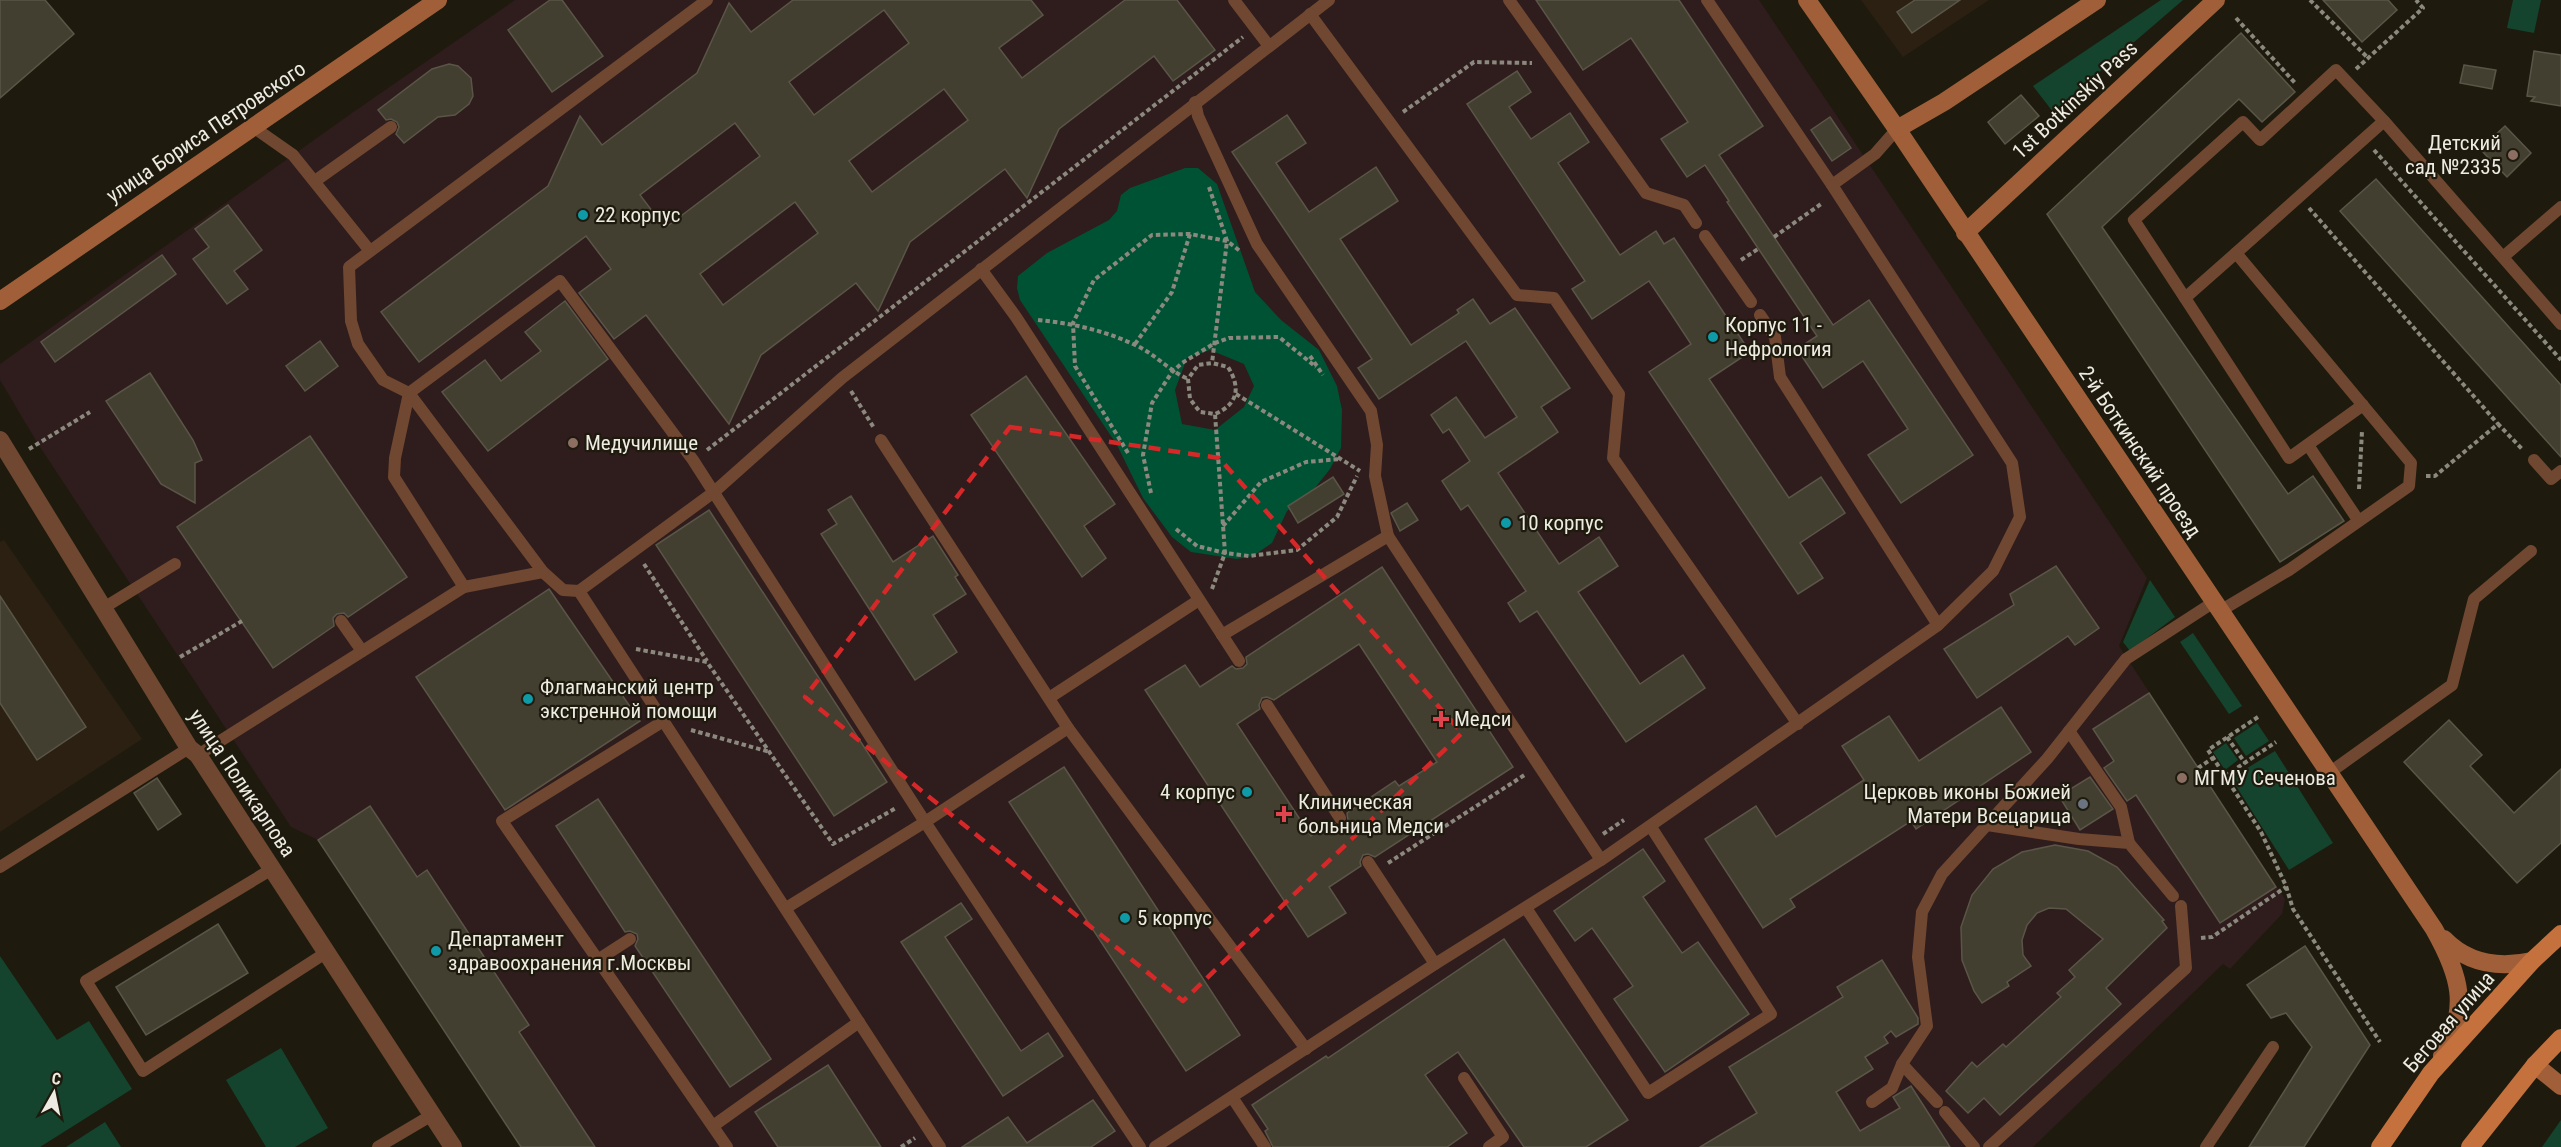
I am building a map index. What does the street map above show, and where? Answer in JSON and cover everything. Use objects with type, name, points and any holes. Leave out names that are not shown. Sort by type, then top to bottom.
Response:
[{"type":"main road","name":"Беговая улица","points":[[2380,1147],[2431,1073],[2532,961],[2561,934]]},
{"type":"main road","points":[[2470,1147],[2535,1065],[2561,1038]]},
{"type":"street","name":"улица Бориса Петровского","points":[[0,301],[438,0]]},
{"type":"street","name":"2-й Боткинский проезд","points":[[1807,0],[1897,129],[2434,929],[2451,959],[2458,983],[2459,1004],[2457,1024],[2450,1042],[2431,1073]]},
{"type":"street","name":"1st Botkinskiy Pass","points":[[1965,233],[2216,0]]},
{"type":"street","points":[[1897,129],[1944,102],[2091,2]]},
{"type":"street","name":"улица Поликарпова","points":[[0,440],[194,751],[453,1147]]},
{"type":"street","name":"2-й Боткинский проезд","points":[[2434,929],[2450,945],[2468,957],[2490,964],[2511,966],[2532,961]]},
{"type":"street","points":[[2535,1065],[2561,1086]]},
{"type":"lane","points":[[707,0],[349,267],[351,321],[358,344],[383,380],[409,393],[543,572],[563,590],[579,591],[714,492],[842,378],[1329,0]]},
{"type":"lane","points":[[1234,0],[1269,46]]},
{"type":"lane","points":[[1509,0],[1646,193],[1684,205],[1696,223]]},
{"type":"lane","points":[[1155,1147],[1435,964],[1651,827],[1938,625],[1993,571],[2020,517],[2012,462],[1832,185],[1707,0]]},
{"type":"lane","points":[[1310,14],[1517,295],[1554,298],[1619,394],[1613,458],[1798,724]]},
{"type":"lane","points":[[2363,405],[2289,458],[2134,220],[2243,122],[2260,140],[2336,70],[2384,121],[2561,324]]},
{"type":"lane","points":[[1195,102],[1198,116],[1257,244],[1371,411],[1377,445],[1375,476],[1388,536],[1601,860]]},
{"type":"lane","points":[[2185,298],[2384,121]]},
{"type":"lane","points":[[253,127],[293,155],[370,251]]},
{"type":"lane","points":[[315,181],[391,127]]},
{"type":"lane","points":[[1832,185],[1875,154],[1897,129]]},
{"type":"lane","points":[[2503,257],[2561,207]]},
{"type":"lane","points":[[1705,236],[1751,302]]},
{"type":"lane","points":[[1872,1102],[1892,1088],[1902,1064],[1927,1026],[1918,957],[1922,912],[1942,874],[2069,731],[2126,659],[2217,607],[2289,570],[2409,486],[2411,463],[2236,253]]},
{"type":"lane","points":[[981,269],[1016,317],[1239,662]]},
{"type":"lane","points":[[464,587],[394,477],[395,458],[409,393],[560,281],[693,460],[926,822],[1140,1147]]},
{"type":"lane","points":[[1760,315],[1775,338],[1780,377],[1938,625]]},
{"type":"lane","points":[[881,440],[1068,728],[1306,1049]]},
{"type":"lane","points":[[2308,445],[2358,520]]},
{"type":"lane","points":[[2534,460],[2551,479],[2561,471]]},
{"type":"lane","points":[[1222,635],[1388,536]]},
{"type":"lane","points":[[2329,773],[2452,685],[2474,599],[2531,551]]},
{"type":"lane","points":[[105,608],[175,564]]},
{"type":"lane","points":[[0,867],[362,651],[464,587],[543,572]]},
{"type":"lane","points":[[579,591],[940,1147]]},
{"type":"lane","points":[[1049,698],[1199,600]]},
{"type":"lane","points":[[341,621],[362,651]]},
{"type":"lane","points":[[1267,705],[1340,818]]},
{"type":"lane","points":[[662,722],[502,821],[727,1147]]},
{"type":"lane","points":[[786,908],[926,822],[1068,728]]},
{"type":"lane","points":[[1989,1147],[2186,968],[2185,939],[2177,901],[2129,843],[2121,807],[2069,731]]},
{"type":"lane","points":[[1987,825],[2079,839],[2129,843]]},
{"type":"lane","points":[[1526,908],[1648,1093],[1771,1014],[1651,827]]},
{"type":"lane","points":[[1372,867],[1435,964]]},
{"type":"lane","points":[[272,869],[86,981],[143,1071],[327,952]]},
{"type":"lane","points":[[599,959],[630,939]]},
{"type":"lane","points":[[713,1126],[859,1022]]},
{"type":"lane","points":[[2206,1147],[2273,1047]]},
{"type":"lane","points":[[1902,1064],[1937,1102]]},
{"type":"lane","points":[[1464,1078],[1503,1137],[1489,1147]]},
{"type":"lane","points":[[1232,1097],[1265,1147]]},
{"type":"lane","points":[[1945,1112],[1974,1147]]},
{"type":"lane","points":[[378,1147],[432,1115]]},
{"type":"path","points":[[2310,0],[2368,58]]},
{"type":"path","points":[[2345,79],[2423,8],[2416,0]]},
{"type":"path","points":[[2236,18],[2307,96]]},
{"type":"path","points":[[693,460],[1243,37]]},
{"type":"path","points":[[1389,122],[1474,63],[1542,63]]},
{"type":"path","points":[[2364,139],[2561,360]]},
{"type":"path","points":[[1206,177],[1227,241],[1212,363]]},
{"type":"path","points":[[1815,194],[1828,214]]},
{"type":"path","points":[[2299,197],[2498,424],[2534,460]]},
{"type":"path","points":[[1774,237],[1821,204]]},
{"type":"path","points":[[1135,344],[1172,291],[1190,234]]},
{"type":"path","points":[[1134,463],[1075,366],[1073,323],[1094,280],[1152,235],[1190,234],[1227,241],[1242,252]]},
{"type":"path","points":[[1016,317],[1073,323],[1135,344],[1172,372],[1188,379]]},
{"type":"path","points":[[1151,493],[1143,455],[1152,403],[1172,372],[1182,363],[1215,343],[1229,338],[1279,337],[1316,367]]},
{"type":"path","points":[[1304,347],[1329,383]]},
{"type":"path","points":[[1212,363],[1228,367],[1235,378],[1236,393],[1228,409],[1215,414],[1200,412],[1190,399],[1188,379],[1198,365],[1212,363]]},
{"type":"path","points":[[842,378],[881,440]]},
{"type":"path","points":[[1236,393],[1341,459],[1375,476]]},
{"type":"path","points":[[2358,520],[2363,405]]},
{"type":"path","points":[[13,459],[90,412]]},
{"type":"path","points":[[1205,612],[1225,553],[1215,414]]},
{"type":"path","points":[[2410,474],[2435,476],[2498,424]]},
{"type":"path","points":[[1223,526],[1261,482],[1306,462],[1341,459]]},
{"type":"path","points":[[1173,526],[1197,546],[1225,553],[1249,556],[1297,550],[1337,516],[1360,470],[1359,459]]},
{"type":"path","points":[[1140,473],[1157,501]]},
{"type":"path","points":[[635,550],[707,662]]},
{"type":"path","points":[[180,657],[242,621]]},
{"type":"path","points":[[2258,717],[2208,750],[2261,832],[2286,886],[2293,909],[2380,1042]]},
{"type":"path","points":[[662,722],[771,752]]},
{"type":"path","points":[[2227,737],[2244,763]]},
{"type":"path","points":[[2225,776],[2276,742]]},
{"type":"path","points":[[2198,768],[2214,758]]},
{"type":"path","points":[[1372,867],[1539,766]]},
{"type":"path","points":[[1590,844],[1629,816]]},
{"type":"path","points":[[2185,939],[2212,937],[2286,886]]},
{"type":"highlighted area","points":[[1010,427],[1219,458],[1462,733],[1183,1001],[805,697]]},
{"type":"shaded area","points":[[515,0],[1759,0],[2147,578],[2119,646],[2285,899],[2282,914],[2230,969],[2223,964],[2033,1147],[521,1147],[318,840],[291,827],[38,444],[0,380],[0,364],[349,115]]},
{"type":"shaded area","points":[[1861,0],[1989,0],[1903,57]]},
{"type":"shaded area","points":[[4,540],[142,739],[0,832],[0,542]]},
{"type":"green space","points":[[2161,0],[2183,0],[2053,112],[2033,86]]},
{"type":"green space","points":[[2513,0],[2541,0],[2534,33],[2507,28]]},
{"type":"green space","points":[[1185,168],[1198,168],[1217,184],[1255,292],[1281,320],[1319,350],[1337,386],[1342,410],[1341,448],[1330,469],[1315,488],[1287,511],[1272,543],[1253,556],[1237,559],[1191,552],[1172,537],[1143,498],[1117,445],[1020,300],[1017,288],[1018,276],[1047,253],[1109,220],[1117,211],[1121,195],[1130,188]],"holes":[[[1210,350],[1244,364],[1254,386],[1244,407],[1215,430],[1182,424],[1175,390],[1187,358]]]},
{"type":"green space","points":[[2150,580],[2175,617],[2130,651],[2123,642]]},
{"type":"green space","points":[[2193,633],[2242,706],[2229,714],[2180,642]]},
{"type":"green space","points":[[2257,723],[2269,741],[2246,756],[2234,738]]},
{"type":"green space","points":[[2226,743],[2238,760],[2225,770],[2213,752]]},
{"type":"green space","points":[[2275,751],[2333,843],[2289,870],[2231,778]]},
{"type":"green space","points":[[0,956],[57,1040],[89,1021],[132,1089],[40,1147],[0,1147]]},
{"type":"green space","points":[[281,1048],[328,1128],[295,1147],[266,1147],[226,1080]]},
{"type":"green space","points":[[2561,1120],[2561,1147],[2542,1147]]},
{"type":"green space","points":[[105,1122],[121,1147],[66,1147]]},
{"type":"building","points":[[0,0],[45,0],[74,34],[0,98]]},
{"type":"building","points":[[550,0],[562,0],[603,56],[552,92],[508,30]]},
{"type":"building","name":"22 корпус","points":[[793,0],[1031,0],[1043,15],[999,48],[1022,78],[1125,0],[1177,0],[1215,50],[1173,81],[1154,56],[1059,129],[1027,198],[1005,169],[910,242],[878,311],[856,283],[761,355],[729,424],[646,315],[614,339],[579,293],[611,269],[586,236],[419,362],[381,312],[548,186],[580,116],[602,145],[697,73],[729,3],[751,32]],"holes":[[[884,10],[909,43],[814,115],[789,82]],[[944,89],[968,120],[872,192],[849,161]],[[735,123],[760,156],[665,228],[640,195]],[[795,202],[818,233],[723,305],[700,274]]]},
{"type":"building","points":[[1536,0],[1679,0],[1763,126],[1719,155],[1833,325],[1869,300],[1973,455],[1901,503],[1868,455],[1908,429],[1863,361],[1823,388],[1797,349],[1817,336],[1727,202],[1729,201],[1705,165],[1687,177],[1661,139],[1688,122],[1631,38],[1583,70]]},
{"type":"building","points":[[1915,0],[1960,0],[1912,33],[1897,12]]},
{"type":"building","points":[[2323,0],[2388,0],[2397,10],[2362,42]]},
{"type":"building","points":[[2241,33],[2295,92],[2262,122],[2239,99],[2102,227],[2288,494],[2313,476],[2344,521],[2280,562],[2047,214]]},
{"type":"building","points":[[2534,51],[2561,55],[2561,106],[2531,101],[2535,97],[2527,96]]},
{"type":"building","points":[[449,64],[458,66],[471,78],[473,96],[469,104],[455,115],[438,117],[404,143],[396,134],[399,127],[397,122],[391,119],[386,120],[378,110],[432,69]]},
{"type":"building","points":[[2464,65],[2496,70],[2492,89],[2460,83]]},
{"type":"building","name":"Корпус 11 - Нефрология","points":[[1517,71],[1531,92],[1509,107],[1531,139],[1570,113],[1589,142],[1558,163],[1620,255],[1656,231],[1664,244],[1674,238],[1750,352],[1709,379],[1789,498],[1821,477],[1845,513],[1800,543],[1823,578],[1798,594],[1649,372],[1691,344],[1670,312],[1649,281],[1592,319],[1572,289],[1585,281],[1467,104]]},
{"type":"building","points":[[2021,95],[2039,116],[2005,144],[1988,122]]},
{"type":"building","points":[[1287,115],[1306,143],[1276,163],[1309,212],[1376,167],[1398,201],[1340,239],[1411,345],[1459,313],[1457,310],[1473,299],[1490,324],[1515,308],[1570,388],[1541,407],[1558,432],[1498,473],[1559,564],[1599,537],[1618,566],[1578,592],[1640,684],[1683,655],[1705,688],[1626,742],[1537,611],[1520,622],[1508,603],[1526,591],[1468,505],[1461,510],[1442,481],[1470,461],[1449,429],[1443,433],[1431,415],[1456,397],[1485,438],[1517,417],[1466,341],[1379,399],[1358,368],[1372,359],[1232,152]]},
{"type":"building","points":[[1830,117],[1851,148],[1832,161],[1811,130]]},
{"type":"building","points":[[2505,126],[2531,153],[2507,177],[2480,149]]},
{"type":"building","points":[[2376,179],[2561,385],[2561,457],[2340,211]]},
{"type":"building","points":[[228,205],[262,250],[234,271],[248,289],[227,304],[193,259],[209,247],[195,229]]},
{"type":"building","points":[[162,255],[176,274],[55,362],[41,342]]},
{"type":"building","points":[[565,301],[608,359],[488,451],[442,392],[485,360],[501,381],[541,351],[525,332]]},
{"type":"building","points":[[320,341],[338,366],[305,391],[286,366]]},
{"type":"building","points":[[150,373],[193,440],[202,460],[195,463],[195,503],[161,484],[106,401]]},
{"type":"building","points":[[1026,376],[1115,504],[1084,526],[1106,558],[1082,577],[971,415]]},
{"type":"building","points":[[310,436],[407,577],[348,617],[344,613],[337,614],[333,618],[334,626],[273,668],[177,527]]},
{"type":"building","points":[[1333,477],[1344,494],[1298,523],[1288,506]]},
{"type":"building","points":[[851,496],[893,562],[933,536],[958,575],[955,577],[966,594],[933,615],[957,652],[915,680],[821,534],[837,524],[828,510]]},
{"type":"building","points":[[1407,503],[1418,520],[1400,531],[1391,513]]},
{"type":"building","points":[[709,510],[887,782],[834,816],[656,545]]},
{"type":"building","points":[[2056,566],[2099,628],[2075,645],[2068,636],[1977,698],[1944,649],[2014,605],[2010,594]]},
{"type":"building","points":[[1382,567],[1513,767],[1375,857],[1368,854],[1363,855],[1361,866],[1329,887],[1346,913],[1308,937],[1145,690],[1185,665],[1200,687],[1232,666],[1236,669],[1243,668],[1247,664],[1246,657]],"holes":[[[1359,644],[1437,762],[1399,786],[1395,781],[1347,813],[1348,821],[1344,825],[1337,826],[1333,822],[1311,836],[1237,724],[1260,709],[1262,698],[1267,697],[1274,700]]]},
{"type":"building","name":"Флагманский центр экстренной помощи","points":[[549,589],[640,721],[505,810],[416,677]]},
{"type":"building","points":[[0,596],[86,727],[37,760],[0,703]]},
{"type":"building","points":[[2149,693],[2276,887],[2220,923],[2136,795],[2127,801],[2104,768],[2114,761],[2093,729]]},
{"type":"building","points":[[2001,707],[2031,752],[1916,829],[1911,821],[1790,899],[1795,907],[1763,928],[1705,839],[1756,806],[1776,837],[1864,780],[1842,746],[1889,716],[1919,761]]},
{"type":"building","points":[[2449,720],[2482,755],[2470,766],[2514,813],[2561,769],[2561,843],[2517,883],[2404,762]]},
{"type":"building","name":"5 корпус","points":[[1064,767],[1240,1035],[1186,1071],[1009,802]]},
{"type":"building","name":"Церковь иконы Божией Матери Всецарица","points":[[2090,777],[2113,809],[2080,830],[2059,796]]},
{"type":"building","points":[[157,778],[181,814],[158,830],[134,793]]},
{"type":"building","points":[[598,799],[771,1059],[730,1087],[635,946],[638,939],[637,934],[630,931],[625,932],[556,826]]},
{"type":"building","name":"Департамент здравоохранения г.Москвы","points":[[370,806],[417,877],[427,870],[529,1025],[519,1032],[595,1147],[521,1147],[318,840]]},
{"type":"building","points":[[2055,845],[2088,851],[2117,867],[2164,920],[2162,921],[2167,928],[2106,988],[2121,1004],[2000,1115],[1984,1098],[1968,1113],[1946,1091],[1972,1062],[1977,1067],[2003,1044],[2006,1047],[2061,997],[2057,993],[2075,977],[2069,970],[2103,939],[2066,909],[2049,908],[2037,913],[2027,925],[2022,940],[2023,955],[2031,966],[2007,982],[2009,986],[1982,1003],[1974,991],[1962,960],[1961,927],[1972,895],[1993,869],[2022,852]]},
{"type":"building","points":[[1643,849],[1665,881],[1643,897],[1682,953],[1698,942],[1749,1014],[1665,1072],[1614,999],[1633,986],[1592,928],[1575,941],[1554,911]]},
{"type":"building","points":[[961,903],[972,919],[945,937],[1021,1051],[1048,1033],[1063,1056],[1003,1096],[901,942]]},
{"type":"building","points":[[218,924],[248,973],[146,1035],[116,987]]},
{"type":"building","points":[[1504,939],[1628,1120],[1586,1147],[1524,1147],[1458,1052],[1425,1075],[1467,1133],[1447,1147],[1273,1147],[1265,1131],[1268,1129],[1252,1105],[1326,1056],[1328,1058]]},
{"type":"building","points":[[2305,946],[2370,1045],[2304,1147],[2249,1147],[2312,1047],[2286,1013],[2271,1018],[2247,985]]},
{"type":"building","points":[[1882,960],[1918,1018],[1918,1024],[1896,1037],[1891,1031],[1884,1037],[1888,1043],[1865,1057],[1873,1069],[1836,1092],[1860,1131],[1900,1108],[1893,1097],[1911,1086],[1950,1147],[1700,1147],[1757,1113],[1729,1067],[1843,997],[1837,987]]},
{"type":"building","points":[[828,1065],[881,1147],[778,1147],[755,1112]]},
{"type":"building","points":[[1093,1100],[1115,1131],[1091,1147],[962,1147],[1008,1117],[1027,1143]]},
{"type":"place","name":"Детский сад №2335","points":[[2513,155]]},
{"type":"place","name":"22 корпус","points":[[583,215]]},
{"type":"place","name":"Корпус 11 - Нефрология","points":[[1713,337]]},
{"type":"place","name":"Медучилище","points":[[573,443]]},
{"type":"place","name":"10 корпус","points":[[1506,523]]},
{"type":"place","name":"Флагманский центр экстренной помощи","points":[[528,699]]},
{"type":"place","name":"Медси","points":[[1441,719]]},
{"type":"place","name":"МГМУ Сеченова","points":[[2182,778]]},
{"type":"place","name":"4 корпус","points":[[1247,792]]},
{"type":"place","name":"Церковь иконы Божией Матери Всецарица","points":[[2083,804]]},
{"type":"place","name":"Клиническая больница Медси","points":[[1284,814]]},
{"type":"place","name":"5 корпус","points":[[1125,918]]},
{"type":"place","name":"Департамент здравоохранения г.Москвы","points":[[436,951]]}]
